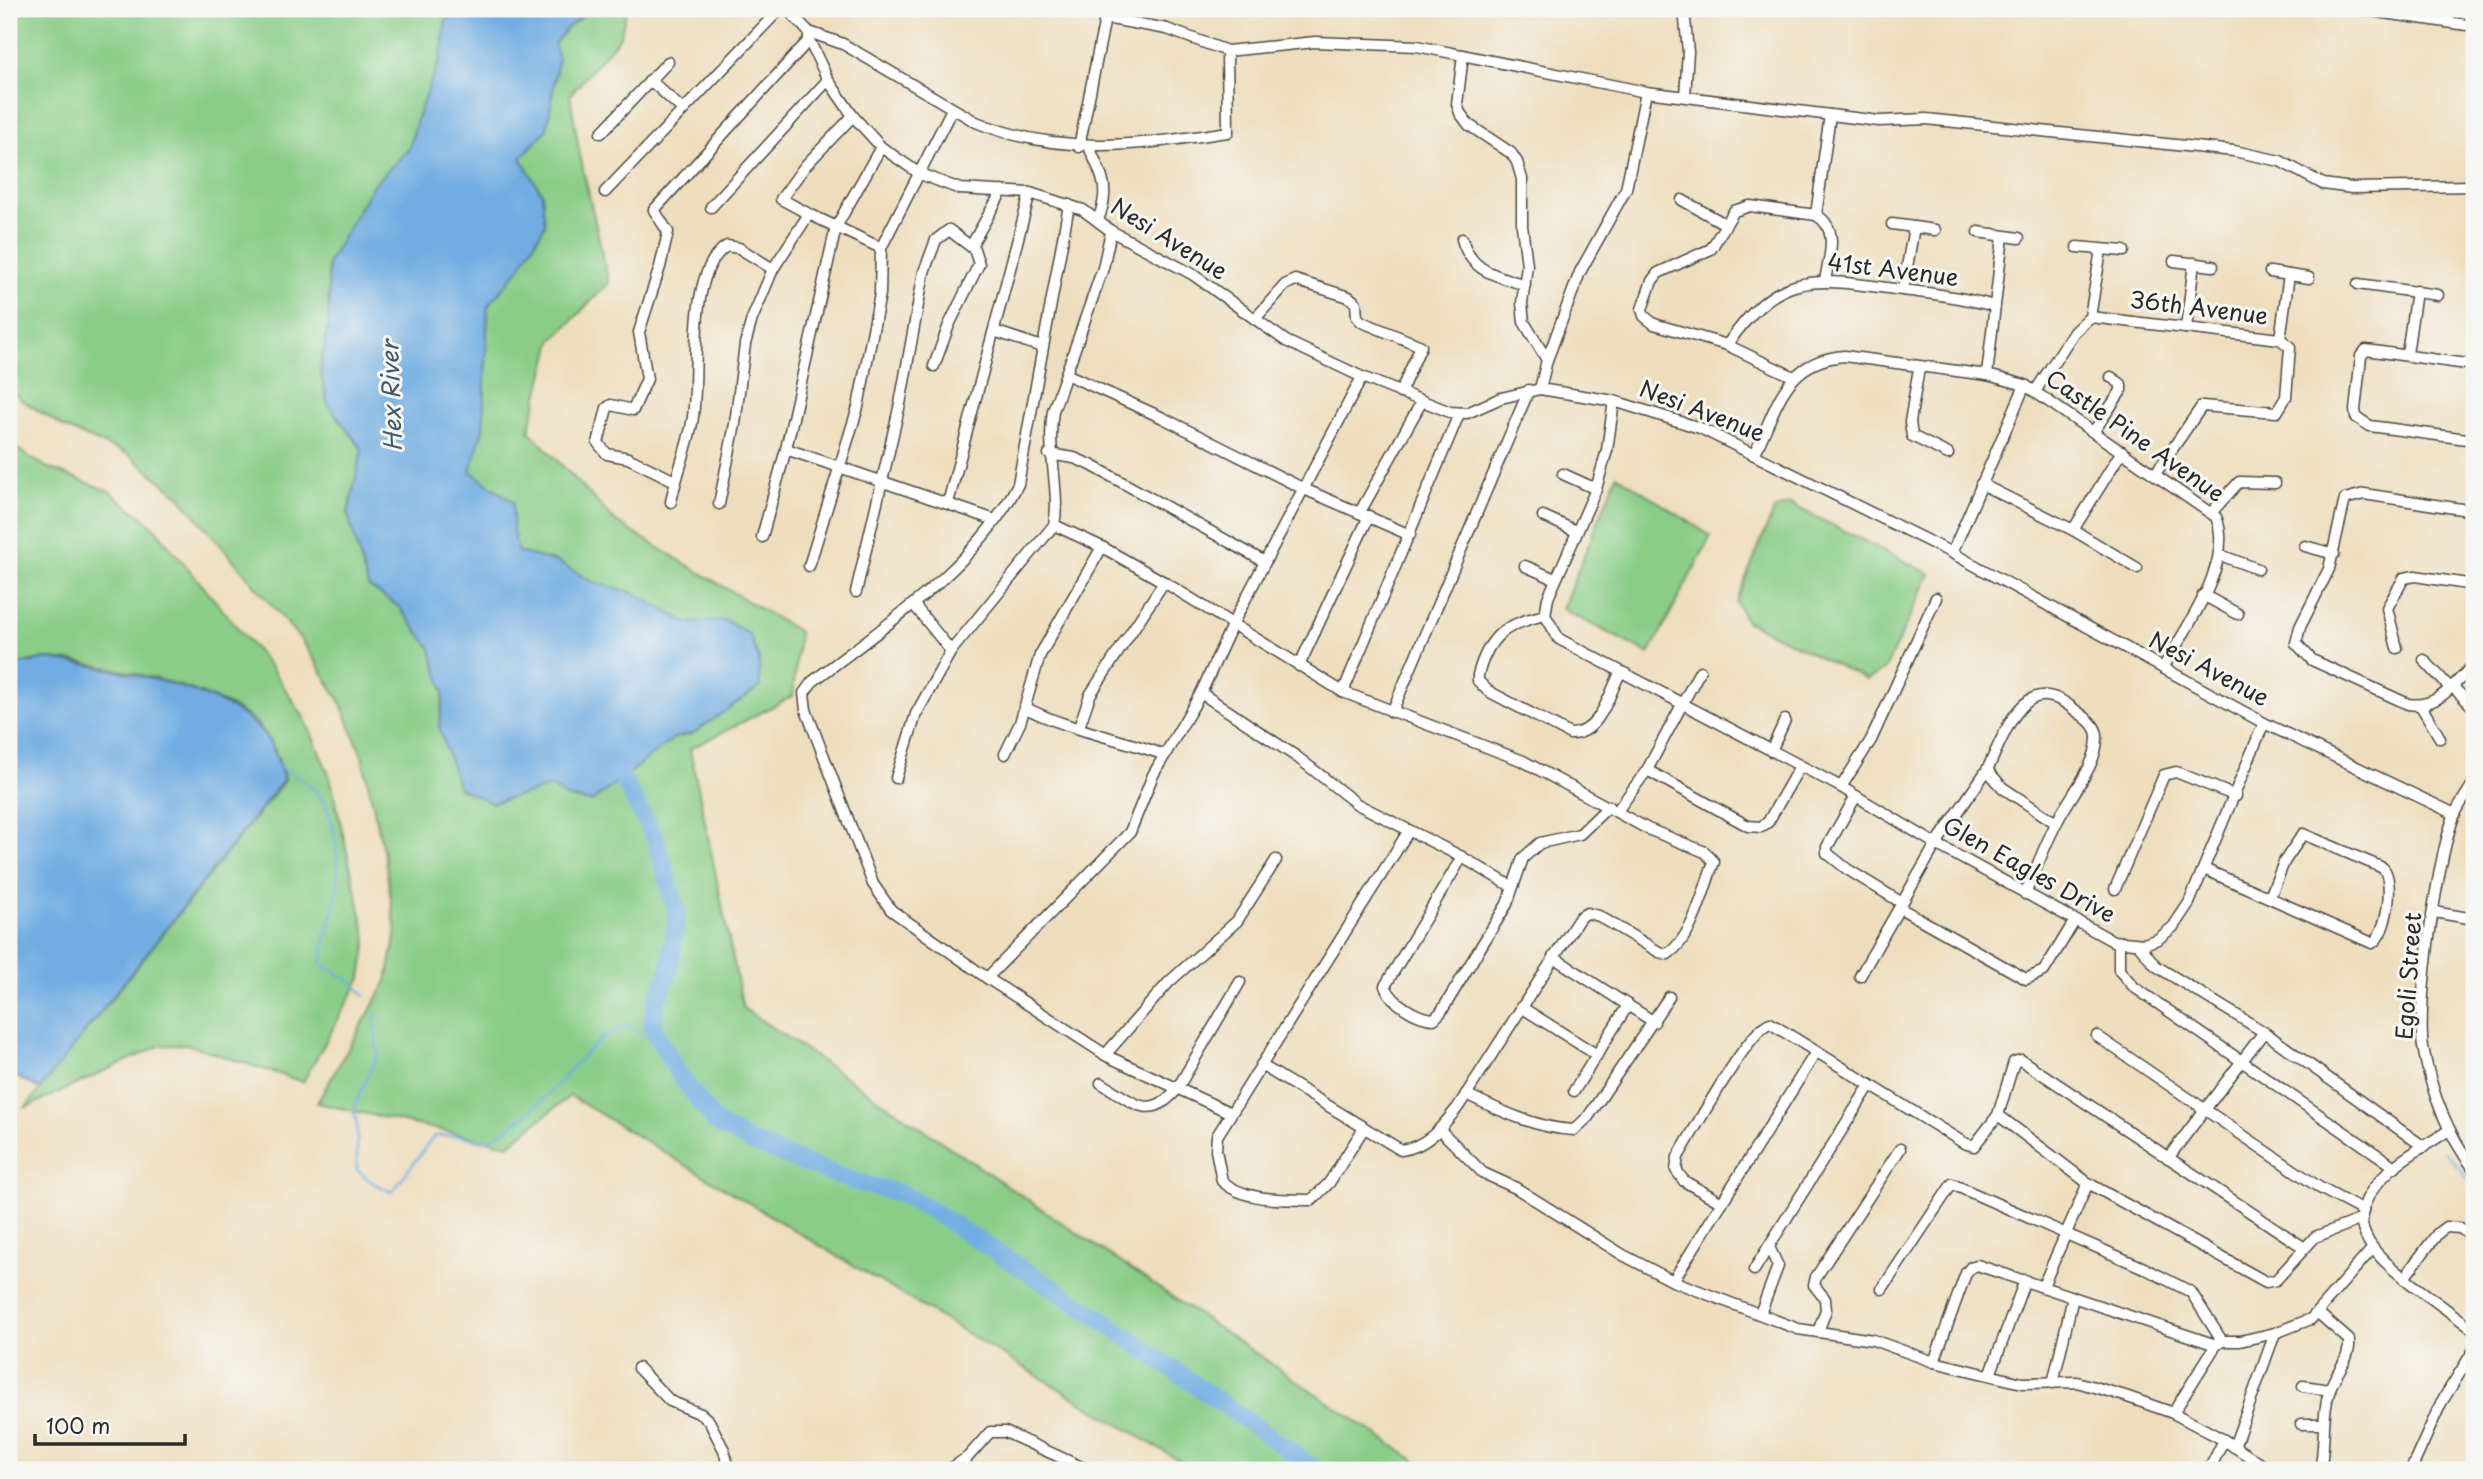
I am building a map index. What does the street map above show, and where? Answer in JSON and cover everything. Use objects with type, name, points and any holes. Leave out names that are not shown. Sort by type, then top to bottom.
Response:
[{"type":"street","points":[[605,192],[780,9]]},
{"type":"street","name":"Nesi Avenue","points":[[787,9],[809,36],[828,80],[853,116],[881,147],[920,174],[960,189],[1030,193],[1069,205],[1098,220],[1111,231],[1192,274],[1286,341],[1362,377],[1459,414],[1535,389],[1615,401],[1680,420],[1755,453],[1952,553],[2264,723],[2455,814]]},
{"type":"street","points":[[1684,9],[1688,52],[1685,96]]},
{"type":"street","points":[[2357,9],[2474,26]]},
{"type":"street","points":[[1098,220],[1106,201],[1105,181],[1084,147],[1105,18],[1167,29],[1227,51],[1315,42],[1417,46],[1646,92],[1879,121],[1926,119],[2234,151],[2280,161],[2308,179],[2323,184],[2352,188],[2474,186]]},
{"type":"street","points":[[675,481],[628,458],[607,454],[598,443],[607,408],[611,405],[633,410],[646,384],[639,332],[668,232],[654,210],[809,36],[843,44],[952,109],[998,131],[1084,147],[1228,132],[1227,51]]},
{"type":"street","points":[[1463,55],[1457,104],[1460,113],[1469,125],[1511,153],[1522,179],[1527,265],[1524,322],[1547,360]]},
{"type":"street","points":[[601,134],[668,62]]},
{"type":"street","points":[[650,80],[682,109]]},
{"type":"street","points":[[711,207],[828,80]]},
{"type":"street","points":[[1392,712],[1535,389],[1580,272],[1626,189],[1646,92]]},
{"type":"street","points":[[809,566],[858,407],[880,295],[881,248],[952,109]]},
{"type":"street","points":[[1816,215],[1830,115]]},
{"type":"street","points":[[853,116],[806,166],[781,199],[881,248]]},
{"type":"street","points":[[762,537],[786,449],[836,227],[881,147]]},
{"type":"street","points":[[971,246],[1002,191]]},
{"type":"street","points":[[948,503],[1030,193]]},
{"type":"street","points":[[1682,200],[1725,224]]},
{"type":"street","points":[[1069,205],[1018,484],[995,520],[966,557],[914,605],[812,682],[804,693],[806,710],[873,884],[883,900],[900,917],[1105,1055],[1231,1113]]},
{"type":"street","points":[[1755,453],[1793,376],[1727,345],[1654,324],[1644,316],[1642,309],[1651,281],[1658,273],[1711,249],[1734,211],[1750,206],[1816,215],[1830,228],[1825,280]]},
{"type":"street","points":[[719,504],[735,424],[745,344],[773,269],[809,214]]},
{"type":"street","points":[[1892,225],[1935,230]]},
{"type":"street","points":[[1903,290],[1914,227]]},
{"type":"street","points":[[856,592],[908,368],[924,272],[936,240],[949,230],[971,246],[978,254],[979,264],[949,325],[934,366]]},
{"type":"street","points":[[896,778],[916,714],[951,651],[1054,525],[1057,509],[1049,454],[1052,411],[1103,268],[1111,231]]},
{"type":"street","points":[[1978,232],[2020,238]]},
{"type":"street","points":[[1987,375],[2003,236]]},
{"type":"street","points":[[1462,239],[1467,256],[1477,265],[1495,275],[1525,285]]},
{"type":"street","points":[[671,502],[692,425],[694,338],[706,278],[727,246],[739,248],[773,269]]},
{"type":"street","points":[[2077,247],[2124,251]]},
{"type":"street","points":[[1952,553],[1981,484],[2030,387],[2074,332],[2090,317],[2101,250]]},
{"type":"street","points":[[2174,261],[2213,266]]},
{"type":"street","points":[[2186,328],[2194,263]]},
{"type":"street","points":[[2270,272],[2309,278]]},
{"type":"street","points":[[2280,339],[2289,275]]},
{"type":"street","points":[[1255,319],[1285,285],[1296,279],[1349,296],[1356,303],[1357,317],[1362,322],[1421,346],[1400,393]]},
{"type":"street","name":"41st Avenue","points":[[1727,345],[1747,316],[1766,300],[1794,287],[1825,280],[1994,306]]},
{"type":"street","points":[[2358,284],[2438,295]]},
{"type":"street","points":[[2407,354],[2416,291]]},
{"type":"street","name":"36th Avenue","points":[[2090,317],[2280,339],[2290,347],[2291,356],[2281,407],[2272,413],[2202,406],[2155,474]]},
{"type":"street","points":[[994,331],[1042,347]]},
{"type":"street","points":[[2474,365],[2366,350],[2361,356],[2356,416],[2370,426],[2474,440]]},
{"type":"street","name":"Castle Pine Avenue","points":[[1793,376],[1816,361],[1844,356],[1987,375],[2030,387],[2211,513],[2220,527],[2220,555],[2203,595],[2163,668]]},
{"type":"street","points":[[1919,368],[1910,422],[1912,436],[1948,454]]},
{"type":"street","points":[[1066,374],[1141,407],[1304,489],[1410,535]]},
{"type":"street","points":[[988,978],[1130,832],[1153,775],[1201,693],[1233,623],[1362,377]]},
{"type":"street","points":[[2094,431],[2121,391],[2121,384],[2111,377]]},
{"type":"street","points":[[1299,666],[1365,514],[1422,401]]},
{"type":"street","points":[[1615,401],[1607,450],[1596,489],[1555,579],[1545,615],[1517,621],[1500,632],[1478,675],[1478,681],[1488,691],[1570,734],[1581,734],[1589,730],[1597,718],[1620,673]]},
{"type":"street","points":[[1343,692],[1459,414]]},
{"type":"street","points":[[786,449],[839,464],[995,520]]},
{"type":"street","points":[[2073,530],[2122,451]]},
{"type":"street","points":[[1049,454],[1091,465],[1265,562]]},
{"type":"street","points":[[1563,474],[1596,489]]},
{"type":"street","points":[[2211,513],[2239,482],[2275,483]]},
{"type":"street","points":[[1981,484],[2073,530],[2137,568]]},
{"type":"street","points":[[2474,511],[2350,495],[2341,505],[2334,554],[2300,627],[2296,643],[2312,660],[2408,704],[2421,706],[2430,705],[2474,664]]},
{"type":"street","points":[[1543,516],[1576,531]]},
{"type":"street","points":[[1054,525],[1102,547],[1164,582],[1343,692],[1523,761],[1648,828],[1705,852],[1714,862],[1688,927],[1676,948],[1668,954],[1658,952],[1599,916],[1587,913],[1580,916],[1466,1094],[1440,1130],[1414,1148],[1401,1150],[1261,1065]]},
{"type":"street","points":[[2305,546],[2334,554]]},
{"type":"street","points":[[1005,754],[1024,707],[1040,655],[1102,547]]},
{"type":"street","points":[[2220,555],[2258,569]]},
{"type":"street","points":[[1525,566],[1555,579]]},
{"type":"street","points":[[2397,648],[2387,608],[2404,578],[2415,576],[2474,585]]},
{"type":"street","points":[[1079,727],[1090,695],[1164,582]]},
{"type":"street","points":[[2203,595],[2238,614]]},
{"type":"street","points":[[1841,787],[1871,740],[1936,598]]},
{"type":"street","points":[[914,605],[951,651]]},
{"type":"street","name":"Glen Eagles Drive","points":[[1545,615],[1559,639],[1841,787],[2074,922],[2119,943],[2138,944],[2158,939],[2185,914],[2264,723]]},
{"type":"street","points":[[2424,660],[2474,708]]},
{"type":"street","points":[[1462,856],[1385,986],[1389,996],[1422,1018],[1434,1019],[1441,1012],[1507,904],[1511,886],[1523,858],[1540,843],[1580,834],[1613,809],[1647,770],[1700,671]]},
{"type":"street","points":[[1201,693],[1297,757],[1357,804],[1408,832],[1462,856],[1511,886]]},
{"type":"street","points":[[1860,975],[1936,844],[1987,770],[2010,725],[2028,699],[2038,694],[2054,695],[2093,724],[2097,738],[2095,752],[2056,823],[2025,894]]},
{"type":"street","points":[[2421,706],[2440,738]]},
{"type":"street","points":[[1024,707],[1063,725],[1079,727],[1165,755]]},
{"type":"street","points":[[1770,751],[1785,720]]},
{"type":"street","points":[[1647,770],[1748,826],[1761,827],[1768,822],[1800,766]]},
{"type":"street","points":[[1987,770],[2003,788],[2056,823]]},
{"type":"street","points":[[2115,889],[2164,775],[2176,772],[2236,796]]},
{"type":"street","name":"Egoli Street","points":[[2474,782],[2455,814],[2441,868],[2423,1011],[2423,1044],[2434,1095],[2449,1130],[2474,1169]]},
{"type":"street","points":[[1856,796],[1827,847],[1827,853],[1901,905],[2026,979],[2044,971],[2074,922]]},
{"type":"street","points":[[1364,1128],[1320,1194],[1312,1200],[1278,1199],[1239,1193],[1222,1181],[1216,1150],[1217,1136],[1408,832]]},
{"type":"street","points":[[2204,869],[2372,943],[2383,930],[2390,883],[2388,873],[2383,868],[2303,834],[2289,852],[2270,897]]},
{"type":"street","points":[[1105,1055],[1169,982],[1237,921],[1276,860]]},
{"type":"street","points":[[2434,912],[2474,919]]},
{"type":"street","points":[[2119,943],[2119,970],[2134,987],[2395,1167]]},
{"type":"street","points":[[2138,944],[2156,965],[2264,1032],[2424,1147]]},
{"type":"street","points":[[1553,957],[1654,1022]]},
{"type":"street","points":[[1101,1083],[1142,1107],[1154,1109],[1165,1103],[1177,1089],[1240,982]]},
{"type":"street","points":[[1466,1094],[1491,1106],[1560,1129],[1574,1130],[1588,1117],[1669,997]]},
{"type":"street","points":[[1574,1091],[1628,1005]]},
{"type":"street","points":[[1521,1007],[1597,1055]]},
{"type":"street","points":[[1722,1203],[1684,1181],[1676,1170],[1678,1157],[1746,1047],[1762,1026],[1770,1023],[1964,1143],[1974,1146],[1998,1115],[2014,1062],[2021,1060],[2303,1247]]},
{"type":"street","points":[[2168,1158],[2264,1032]]},
{"type":"street","points":[[2097,1036],[2362,1215]]},
{"type":"street","points":[[1673,1281],[1816,1052]]},
{"type":"street","points":[[1754,1270],[1870,1085]]},
{"type":"street","points":[[1998,1115],[2088,1183],[2266,1282],[2276,1280],[2284,1273],[2303,1247],[2315,1237],[2362,1215]]},
{"type":"street","points":[[1440,1130],[1483,1173],[1516,1188],[1623,1255],[1673,1281],[1798,1329],[1873,1340],[1934,1362],[2039,1385],[2077,1382],[2173,1413],[2229,1443],[2270,1470]]},
{"type":"street","points":[[2449,1130],[2395,1167],[2376,1188],[2362,1215],[2365,1240],[2384,1264],[2474,1330]]},
{"type":"street","points":[[1818,1332],[1826,1310],[1825,1299],[1814,1285],[1816,1277],[1900,1149]]},
{"type":"street","points":[[2043,1286],[2063,1234],[2088,1183]]},
{"type":"street","points":[[1882,1289],[1952,1184],[2191,1292],[2219,1343]]},
{"type":"street","points":[[2404,1278],[2438,1233],[2446,1227],[2460,1228],[2474,1238]]},
{"type":"street","points":[[1760,1314],[1778,1266],[1769,1247]]},
{"type":"street","points":[[1934,1362],[1952,1307],[1970,1267],[1983,1266],[2219,1343],[2275,1333],[2311,1319],[2372,1249]]},
{"type":"street","points":[[1990,1375],[2025,1280]]},
{"type":"street","points":[[2053,1382],[2073,1297]]},
{"type":"street","points":[[2317,1312],[2349,1339],[2350,1352],[2330,1390],[2322,1424],[2320,1470]]},
{"type":"street","points":[[2209,1470],[2229,1443],[2275,1333]]},
{"type":"street","points":[[2173,1413],[2219,1343]]},
{"type":"street","points":[[2411,1470],[2441,1404],[2474,1350]]},
{"type":"street","points":[[638,1367],[670,1401],[701,1414],[709,1422],[724,1450],[729,1470]]},
{"type":"street","points":[[2303,1386],[2330,1390]]},
{"type":"street","points":[[2301,1424],[2322,1424]]},
{"type":"street","points":[[949,1470],[968,1457],[990,1432],[1005,1432],[1088,1470]]},
{"type":"green space","points":[[9,9],[461,9],[446,20],[441,57],[419,112],[409,149],[372,186],[328,263],[329,320],[320,370],[328,404],[362,449],[348,514],[368,586],[398,606],[430,647],[444,692],[439,728],[492,803],[551,787],[566,797],[591,802],[674,738],[692,734],[749,634],[725,620],[687,623],[634,593],[593,582],[557,562],[518,552],[513,531],[513,502],[469,471],[483,429],[488,306],[519,269],[542,194],[521,158],[547,129],[558,58],[554,45],[567,28],[592,9],[627,9],[620,37],[570,95],[580,156],[609,283],[552,341],[529,431],[616,522],[799,632],[793,696],[690,749],[743,1008],[1429,1470],[1195,1470],[570,1096],[508,1145],[317,1103],[387,981],[396,933],[385,859],[362,756],[339,699],[303,642],[178,495],[128,454],[67,429],[20,399],[9,386]]},
{"type":"green space","points":[[9,444],[46,467],[109,491],[151,524],[272,669],[306,721],[330,777],[367,941],[361,978],[303,1082],[186,1044],[159,1046],[25,1108],[285,780],[276,752],[265,733],[243,713],[220,701],[162,680],[101,666],[46,659],[9,666]]},
{"type":"green space","points":[[1617,475],[1711,536],[1649,654],[1562,609]]},
{"type":"green space","points":[[1790,504],[1930,574],[1885,669],[1867,680],[1746,621],[1736,602],[1774,510]]},
{"type":"water","name":"Hex River","points":[[461,9],[592,9],[567,28],[554,44],[558,58],[547,129],[521,158],[542,194],[545,225],[519,269],[488,306],[483,429],[470,471],[513,502],[513,531],[518,552],[557,562],[593,582],[634,593],[687,623],[724,620],[749,634],[759,659],[760,687],[692,734],[674,738],[591,802],[566,797],[551,787],[492,803],[459,788],[439,728],[444,692],[430,647],[398,606],[368,586],[348,514],[362,449],[328,404],[320,370],[329,320],[328,263],[372,186],[409,149],[419,112],[441,57],[446,20]]},
{"type":"water","points":[[48,659],[128,673],[215,700],[239,713],[262,732],[274,751],[283,780],[40,1089],[9,1073],[9,666]]},
{"type":"waterway","points":[[608,759],[621,776],[655,838],[677,912],[669,972],[656,1001],[652,1026],[678,1073],[716,1123],[752,1143],[852,1181],[902,1194],[926,1207],[1098,1317],[1317,1470]]},
{"type":"waterway","points":[[280,767],[312,788],[321,799],[333,829],[338,864],[336,898],[321,964],[351,981],[365,996]]},
{"type":"waterway","points":[[375,1012],[377,1055],[353,1110],[357,1123],[357,1170],[373,1183],[392,1192],[434,1136],[460,1136],[487,1141],[533,1108],[593,1046],[614,1031],[627,1025],[663,1046]]},
{"type":"waterway","points":[[2444,1150],[2474,1186]]}]
